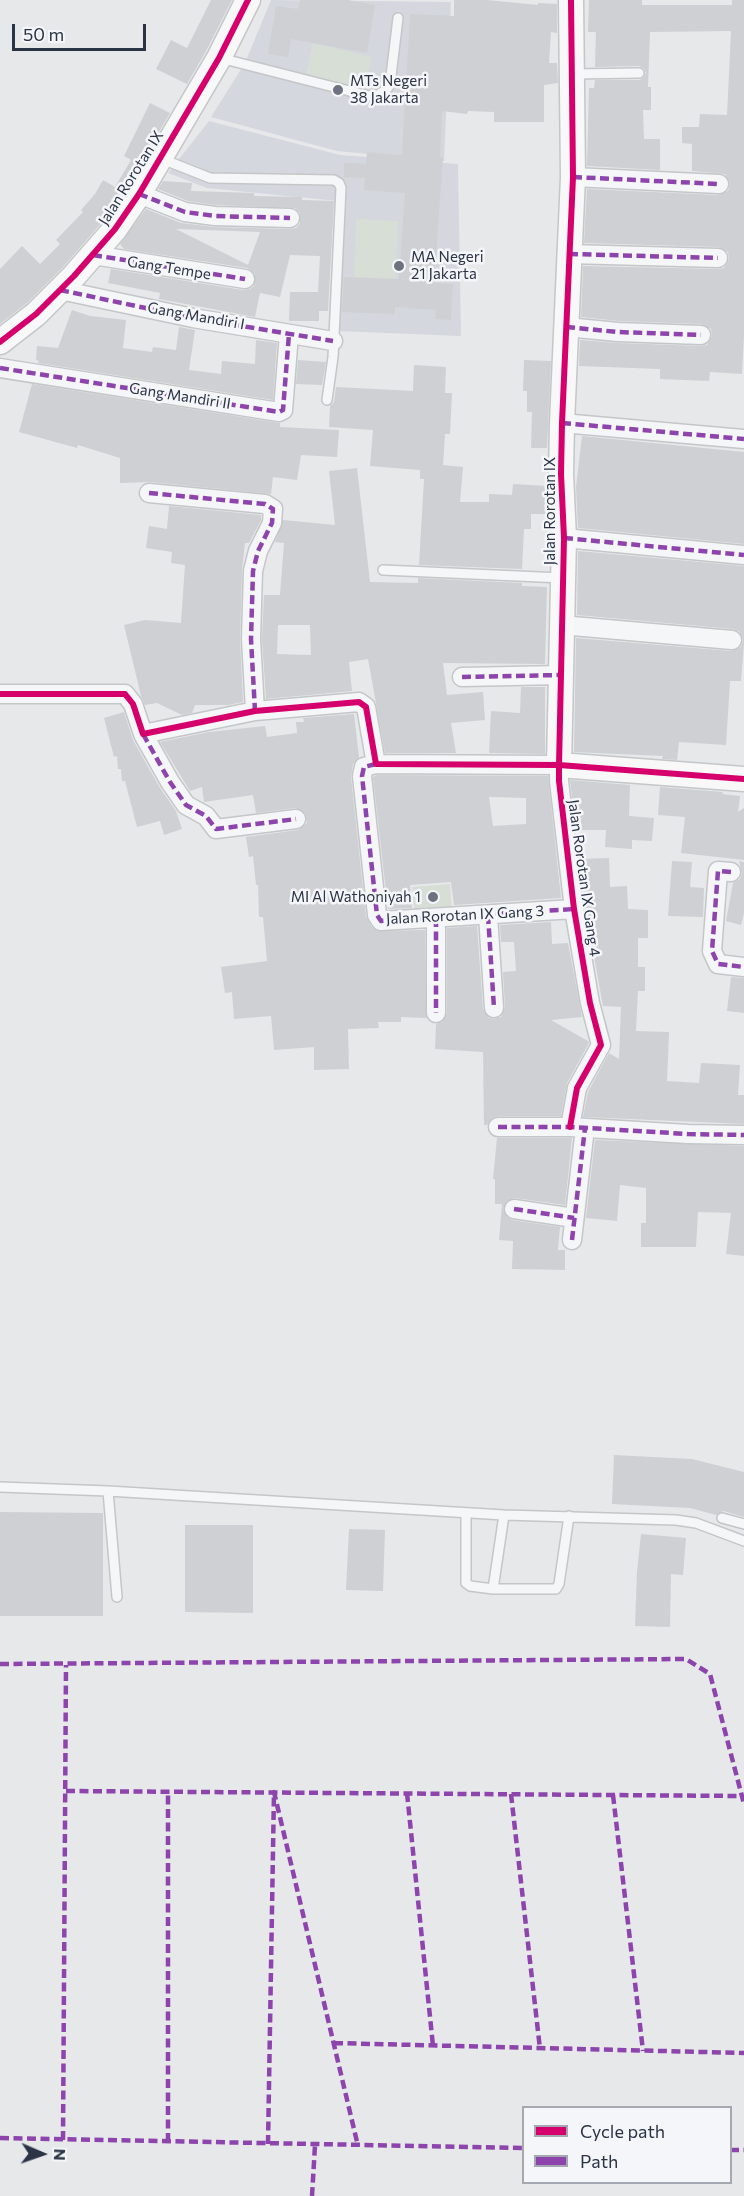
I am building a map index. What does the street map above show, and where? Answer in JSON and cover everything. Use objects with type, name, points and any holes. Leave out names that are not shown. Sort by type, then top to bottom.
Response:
[{"type":"street","name":"Jalan Rorotan IX","points":[[0,342],[36,314],[93,255],[115,228],[139,194],[219,58],[248,0]]},
{"type":"street","name":"Jalan Rorotan IX","points":[[560,765],[564,538],[561,474],[562,423],[573,177],[571,0]]},
{"type":"street","points":[[573,177],[719,184]]},
{"type":"street","points":[[139,194],[185,212],[215,216],[290,218]]},
{"type":"street","points":[[569,254],[718,258]]},
{"type":"street","name":"Gang Tempe","points":[[93,255],[245,279]]},
{"type":"street","name":"Gang Mandiri I","points":[[60,290],[193,318],[333,341]]},
{"type":"street","points":[[566,327],[618,332],[701,335]]},
{"type":"street","name":"Gang Mandiri II","points":[[0,368],[279,412],[283,410],[289,334]]},
{"type":"street","points":[[562,423],[744,439]]},
{"type":"street","points":[[149,493],[265,504],[273,509],[272,523],[258,551],[253,571],[251,639],[255,711]]},
{"type":"street","points":[[564,538],[744,555]]},
{"type":"street","points":[[561,625],[732,640]]},
{"type":"street","points":[[462,677],[561,675]]},
{"type":"street","points":[[0,694],[125,694],[130,698],[143,734],[170,782],[186,805],[206,816],[216,829],[296,819]]},
{"type":"street","points":[[143,734],[255,711],[359,702],[366,707],[376,764],[560,765],[744,779]]},
{"type":"street","name":"Jalan Rorotan IX Gang 3","points":[[376,764],[367,765],[362,770],[377,915],[383,922],[574,909]]},
{"type":"street","name":"Jalan Rorotan IX Gang 4","points":[[560,765],[559,781],[574,909],[590,1003],[601,1045],[577,1088],[578,1128],[572,1240]]},
{"type":"street","points":[[737,872],[718,871],[712,951],[718,964],[744,967]]},
{"type":"street","points":[[488,915],[494,1008]]},
{"type":"street","points":[[436,918],[436,1013]]},
{"type":"street","points":[[498,1127],[744,1135]]},
{"type":"street","points":[[514,1209],[574,1218]]},
{"type":"lane","points":[[219,58],[369,96],[378,95],[390,84],[398,18]]},
{"type":"lane","points":[[573,74],[639,74]]},
{"type":"lane","points":[[159,158],[210,178],[334,180],[339,183],[341,188],[332,370],[327,400]]},
{"type":"lane","points":[[383,570],[562,578]]},
{"type":"lane","points":[[0,1487],[108,1491],[466,1514],[676,1520],[696,1523],[744,1541]]},
{"type":"lane","points":[[108,1491],[117,1597]]},
{"type":"lane","points":[[466,1514],[466,1583],[470,1586],[493,1589],[556,1589],[559,1584],[569,1516]]},
{"type":"lane","points":[[493,1589],[504,1515]]},
{"type":"lane","points":[[722,1518],[744,1524]]},
{"type":"shaded area","name":"MTs Negeri 38 Jakarta","points":[[271,0],[451,2],[444,161],[337,151],[211,117],[245,63]]},
{"type":"shaded area","points":[[313,43],[372,57],[364,92],[305,79]]},
{"type":"shaded area","name":"MA Negeri 21 Jakarta","points":[[209,121],[340,155],[458,164],[461,336],[337,331],[338,201],[207,188],[168,173]]},
{"type":"shaded area","points":[[356,219],[398,221],[396,284],[354,283]]},
{"type":"shaded area","points":[[450,884],[452,913],[415,916],[412,887]]},
{"type":"building","points":[[211,0],[232,0],[187,84],[156,69],[171,40],[187,48]]},
{"type":"building","points":[[300,0],[348,0],[375,5],[367,53],[291,39],[288,57],[268,54],[276,6],[298,9]]},
{"type":"building","points":[[454,0],[557,4],[557,33],[551,32],[549,63],[557,63],[558,83],[544,85],[544,122],[494,122],[494,112],[468,111],[467,114],[442,111],[440,157],[443,157],[434,283],[453,284],[451,320],[435,319],[436,310],[395,307],[395,314],[342,312],[344,277],[399,279],[405,193],[364,190],[365,178],[344,177],[344,163],[366,164],[367,152],[402,155],[410,14],[454,16]]},
{"type":"building","points":[[589,0],[642,0],[642,5],[732,5],[732,0],[744,0],[742,374],[710,372],[709,381],[660,379],[660,369],[579,366],[580,340],[701,346],[707,345],[712,336],[711,329],[701,324],[581,317],[583,266],[718,269],[724,268],[729,259],[728,252],[718,247],[584,243],[587,189],[718,195],[728,191],[730,184],[725,174],[692,171],[692,144],[682,143],[682,127],[699,127],[700,114],[727,115],[731,31],[650,32],[648,87],[651,87],[651,110],[643,110],[644,139],[660,139],[660,170],[587,166],[589,88],[594,88],[595,80],[639,80],[646,73],[639,66],[595,67],[596,32],[588,32]]},
{"type":"building","points":[[150,103],[170,113],[104,220],[64,266],[27,303],[0,324],[0,269],[22,246],[40,264],[60,244],[56,240],[83,212],[81,210],[95,194],[103,180],[115,187],[131,160],[124,156]]},
{"type":"building","points":[[163,181],[192,183],[191,191],[254,193],[254,196],[302,197],[302,200],[334,201],[328,311],[319,311],[319,321],[289,321],[290,292],[318,292],[320,256],[290,255],[280,297],[260,293],[255,317],[159,299],[160,293],[108,283],[111,269],[243,290],[254,286],[255,274],[247,268],[124,249],[120,244],[146,209],[181,223],[214,227],[290,229],[296,228],[300,223],[300,213],[295,208],[216,205],[188,201],[158,189]],"holes":[[[176,229],[260,232],[248,265]]]},
{"type":"building","points":[[72,310],[90,316],[126,320],[123,348],[152,352],[153,347],[176,350],[179,327],[195,330],[189,370],[221,374],[222,361],[255,364],[256,340],[277,343],[273,400],[38,363],[39,361],[36,360],[37,346],[58,348]]},
{"type":"building","points":[[298,360],[326,362],[322,385],[296,384]]},
{"type":"building","points":[[524,360],[551,361],[547,448],[531,448],[532,412],[527,412],[527,391],[523,391]]},
{"type":"building","points":[[414,365],[446,367],[445,393],[452,393],[450,434],[445,434],[443,465],[463,467],[460,502],[489,502],[489,494],[512,495],[513,484],[547,486],[549,514],[531,514],[531,529],[524,529],[522,569],[419,565],[424,479],[420,479],[420,470],[370,466],[373,430],[329,427],[330,406],[334,402],[336,387],[413,391]]},
{"type":"building","points":[[32,384],[280,423],[280,427],[339,430],[337,457],[301,455],[297,480],[273,477],[271,494],[150,482],[120,483],[120,458],[78,445],[77,448],[19,432]]},
{"type":"building","points":[[582,436],[744,452],[744,544],[578,528],[576,487]]},
{"type":"building","points":[[357,468],[370,582],[418,583],[418,578],[522,583],[522,586],[547,587],[545,664],[443,663],[447,695],[483,692],[485,720],[451,723],[456,753],[385,753],[368,659],[349,662],[352,691],[266,699],[262,639],[264,595],[280,595],[284,543],[275,542],[283,520],[335,525],[329,471]],"holes":[[[278,625],[310,625],[311,655],[277,654]]]},
{"type":"building","points":[[169,506],[261,515],[261,520],[249,543],[245,543],[242,570],[240,640],[243,702],[228,705],[195,705],[192,713],[182,715],[157,703],[145,705],[141,696],[124,625],[145,620],[181,623],[185,565],[171,563],[172,552],[146,548],[149,526],[167,529]]},
{"type":"building","points":[[578,551],[744,566],[744,644],[741,681],[730,681],[726,745],[679,742],[677,760],[662,759],[663,756],[574,752],[576,638],[731,651],[741,647],[743,640],[739,631],[733,629],[577,615]]},
{"type":"building","points":[[521,687],[545,687],[545,754],[489,753],[491,711],[520,713]]},
{"type":"building","points":[[124,712],[133,740],[176,811],[182,829],[164,835],[160,821],[137,827],[125,781],[122,781],[121,769],[118,769],[117,756],[114,757],[104,718]]},
{"type":"building","points":[[354,714],[359,757],[353,764],[351,777],[366,917],[377,931],[425,930],[426,1018],[401,1017],[401,1022],[378,1022],[379,1028],[348,1029],[349,1069],[314,1070],[314,1047],[274,1050],[271,1016],[234,1019],[232,992],[225,993],[221,967],[267,961],[263,917],[259,917],[258,885],[256,885],[253,856],[249,857],[246,837],[298,830],[307,823],[305,813],[295,808],[256,813],[253,795],[204,802],[202,787],[190,791],[160,742],[209,732],[265,726],[267,737],[297,733],[296,722],[304,722],[303,718]]},
{"type":"building","points":[[377,775],[548,776],[561,898],[454,905],[451,882],[410,885],[412,908],[388,909],[373,777]],"holes":[[[489,797],[526,798],[526,824],[493,826]]]},
{"type":"building","points":[[570,780],[630,785],[629,816],[654,818],[652,841],[632,840],[632,849],[605,847],[606,830],[576,830]]},
{"type":"building","points":[[660,787],[723,792],[722,794],[740,796],[738,812],[744,808],[744,860],[681,853],[685,817],[658,815]]},
{"type":"building","points":[[609,858],[610,887],[627,886],[628,909],[648,910],[648,938],[638,938],[638,967],[645,967],[645,991],[638,991],[636,1031],[669,1032],[667,1081],[699,1083],[701,1063],[740,1065],[738,1095],[744,1095],[744,1124],[583,1117],[588,1092],[609,1053],[619,1059],[621,1007],[603,1006],[585,907],[579,859]]},
{"type":"building","points":[[672,861],[692,862],[690,887],[704,888],[703,917],[668,916]]},
{"type":"building","points":[[739,861],[744,862],[744,913],[741,925],[726,921],[733,883],[740,879],[742,873]]},
{"type":"building","points":[[551,922],[552,944],[568,943],[582,1017],[551,1020],[589,1043],[567,1083],[561,1116],[498,1116],[484,1125],[483,1052],[435,1049],[436,1024],[442,1022],[447,1013],[447,928],[477,926],[483,1009],[489,1018],[494,1019],[501,1017],[505,1008],[503,972],[516,971],[514,942],[501,942],[500,925]]},
{"type":"building","points":[[731,977],[744,978],[744,1013],[727,1011]]},
{"type":"building","points":[[497,1138],[572,1138],[565,1205],[515,1198],[506,1202],[503,1208],[507,1217],[512,1220],[560,1227],[558,1250],[565,1250],[565,1270],[512,1269],[513,1241],[499,1240],[502,1204],[495,1204],[495,1179],[493,1179]]},
{"type":"building","points":[[595,1140],[744,1146],[744,1256],[726,1254],[731,1213],[698,1212],[696,1247],[641,1247],[641,1223],[646,1223],[646,1188],[620,1185],[617,1221],[586,1218]]},
{"type":"building","points":[[614,1455],[692,1459],[744,1472],[744,1517],[723,1511],[716,1515],[690,1508],[612,1504]]},
{"type":"building","points":[[0,1512],[103,1513],[103,1616],[0,1616]]},
{"type":"building","points":[[185,1525],[253,1525],[253,1613],[185,1612]]},
{"type":"building","points":[[349,1529],[385,1530],[383,1591],[346,1590]]},
{"type":"building","points":[[641,1534],[686,1538],[683,1575],[671,1574],[670,1627],[635,1626]]},
{"type":"marked path","points":[[573,177],[719,184]]},
{"type":"marked path","points":[[139,194],[185,212],[215,216],[290,218]]},
{"type":"marked path","points":[[569,254],[718,258]]},
{"type":"marked path","points":[[93,255],[245,279]]},
{"type":"marked path","points":[[60,290],[193,318],[333,341]]},
{"type":"marked path","points":[[566,327],[618,332],[701,335]]},
{"type":"marked path","points":[[0,368],[279,412],[283,410],[289,334]]},
{"type":"marked path","points":[[562,423],[744,439]]},
{"type":"marked path","points":[[149,493],[265,504],[273,509],[272,523],[258,551],[253,571],[251,639],[255,711]]},
{"type":"marked path","points":[[564,538],[744,555]]},
{"type":"marked path","points":[[462,677],[561,675]]},
{"type":"marked path","points":[[143,734],[186,805],[206,816],[216,829],[296,819]]},
{"type":"marked path","points":[[376,764],[364,767],[362,776],[377,915],[381,921],[574,909]]},
{"type":"marked path","points":[[731,872],[718,871],[712,951],[718,964],[744,967]]},
{"type":"marked path","points":[[488,915],[494,1008]]},
{"type":"marked path","points":[[436,918],[436,1013]]},
{"type":"marked path","points":[[498,1127],[570,1127],[744,1135]]},
{"type":"marked path","points":[[572,1240],[585,1128]]},
{"type":"marked path","points":[[514,1209],[574,1218]]},
{"type":"marked path","points":[[0,1664],[686,1659],[710,1674],[744,1804]]},
{"type":"marked path","points":[[63,2140],[66,1665]]},
{"type":"marked path","points":[[66,1791],[743,1796]]},
{"type":"marked path","points":[[168,1791],[168,2142]]},
{"type":"marked path","points":[[268,2144],[274,1792],[358,2146]]},
{"type":"marked path","points":[[407,1793],[433,2046]]},
{"type":"marked path","points":[[511,1794],[540,2049]]},
{"type":"marked path","points":[[613,1795],[643,2051]]},
{"type":"marked path","points":[[334,2043],[744,2053]]},
{"type":"marked path","points":[[0,2138],[522,2148]]},
{"type":"marked path","points":[[312,2196],[315,2145]]},
{"type":"marked path","points":[[732,2150],[744,2150]]},
{"type":"cycle path","points":[[0,342],[36,314],[74,276],[115,229],[139,194],[219,58],[248,0]]},
{"type":"cycle path","points":[[571,0],[573,177],[562,423],[561,474],[564,538],[559,765],[744,779]]},
{"type":"cycle path","points":[[0,694],[125,694],[133,704],[143,734],[255,711],[359,702],[366,707],[376,764],[559,765],[574,909],[590,1003],[601,1045],[577,1088],[570,1127]]},
{"type":"place","name":"MTs Negeri 38 Jakarta","points":[[338,90]]},
{"type":"place","name":"MA Negeri 21 Jakarta","points":[[399,266]]},
{"type":"place","name":"MI Al Wathoniyah 1","points":[[433,897]]}]
